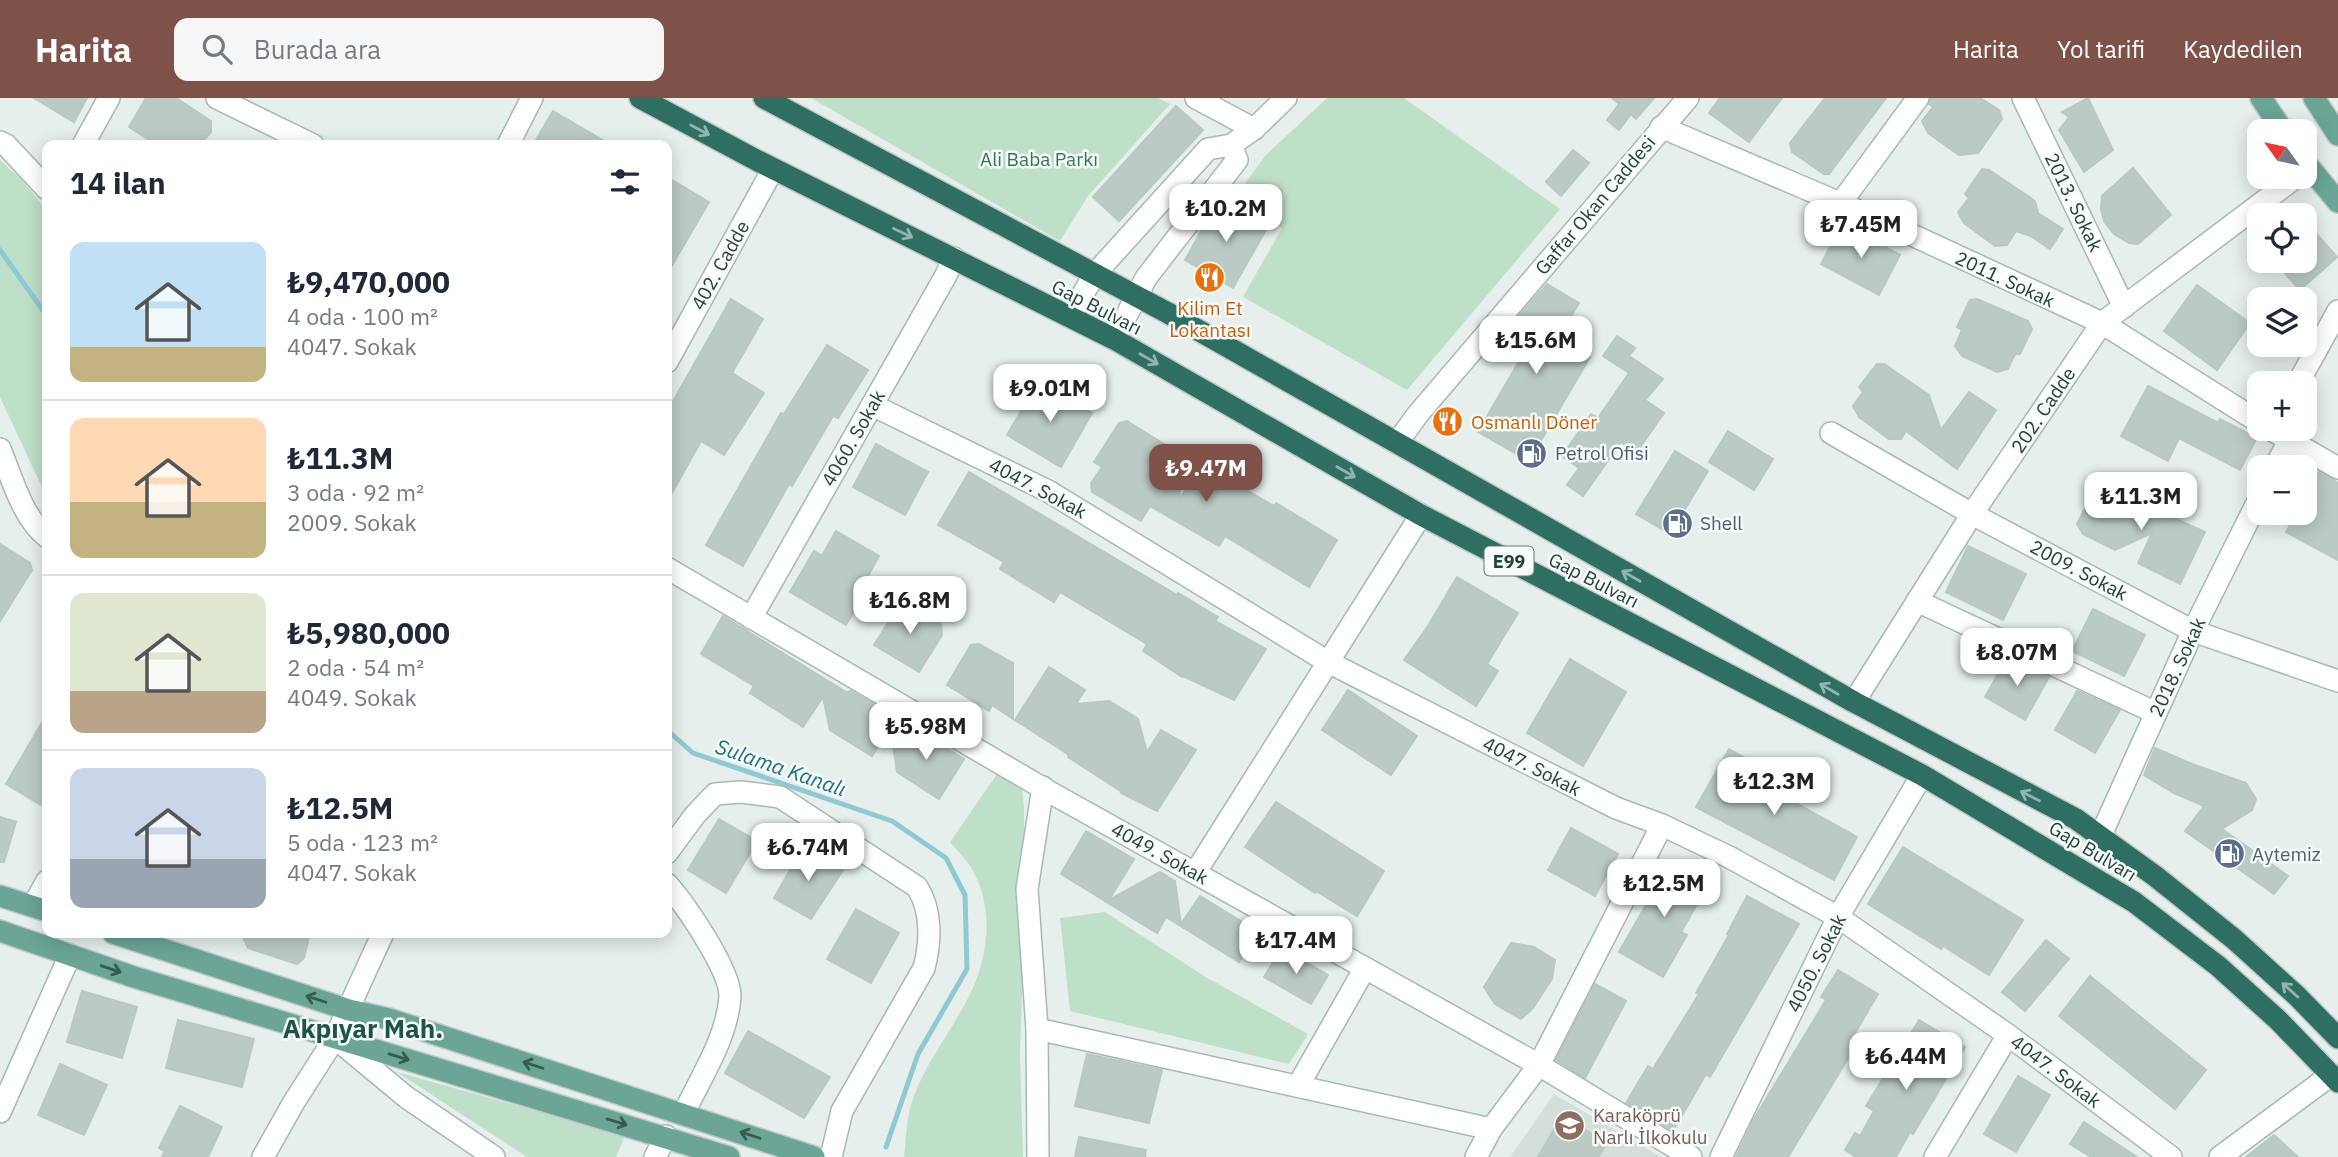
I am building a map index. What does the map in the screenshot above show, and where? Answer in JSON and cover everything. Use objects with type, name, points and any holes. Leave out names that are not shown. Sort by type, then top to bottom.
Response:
[{"type":"highway","name":"Gap Bulvarı","points":[[640,98],[773,169],[1114,339],[1420,515],[1922,775],[2134,902],[2218,966],[2278,1020],[2335,1079]]},
{"type":"highway","name":"Gap Bulvarı","points":[[764,98],[1168,313],[1854,702],[2076,819],[2155,876],[2234,939],[2337,1034]]},
{"type":"main road","points":[[2261,98],[2275,119]]},
{"type":"main road","points":[[2319,100],[2338,135]]},
{"type":"main road","points":[[2317,182],[2338,202]]},
{"type":"main road","points":[[0,896],[40,909]]},
{"type":"main road","points":[[0,931],[134,977],[729,1157]]},
{"type":"main road","points":[[128,938],[349,1010],[389,1019],[684,1113],[814,1157]]},
{"type":"street","points":[[86,140],[109,98]]},
{"type":"street","points":[[217,98],[303,140]]},
{"type":"street","points":[[511,140],[532,98]]},
{"type":"street","points":[[1196,98],[1254,129]]},
{"type":"street","points":[[1070,317],[1094,275],[1208,149],[1231,145],[1254,129],[1286,98]]},
{"type":"street","name":"Gaffar Okan Caddesi","points":[[1397,443],[1418,414],[1688,98]]},
{"type":"street","points":[[1840,204],[1918,98]]},
{"type":"street","name":"2013. Sokak","points":[[2023,98],[2124,307]]},
{"type":"street","name":"2011. Sokak","points":[[1661,127],[1882,221],[2102,323],[2247,414]]},
{"type":"street","points":[[0,142],[42,184]]},
{"type":"street","points":[[1114,339],[1146,278],[1237,160],[1231,145]]},
{"type":"street","name":"402. Cadde","points":[[672,353],[773,169]]},
{"type":"street","name":"202. Cadde","points":[[1854,702],[1972,514],[2102,323],[2277,189]]},
{"type":"street","name":"4060. Sokak","points":[[751,618],[946,277],[954,258]]},
{"type":"street","points":[[2305,371],[2338,311]]},
{"type":"street","name":"4047. Sokak","points":[[872,405],[1048,491],[1328,662],[1616,808],[1662,825],[1729,856],[1838,917],[2008,1035],[2171,1157]]},
{"type":"street","name":"2009. Sokak","points":[[1831,433],[1972,514],[2193,631],[2338,681]]},
{"type":"street","points":[[2297,441],[2338,468]]},
{"type":"street","points":[[1,453],[25,508],[42,533]]},
{"type":"street","points":[[1195,873],[1420,515]]},
{"type":"street","name":"2018. Sokak","points":[[2100,837],[2193,631],[2247,523]]},
{"type":"street","name":"4049. Sokak","points":[[672,571],[1043,787],[1539,1066],[1691,1157]]},
{"type":"street","points":[[1917,601],[2156,713]]},
{"type":"street","name":"4050. Sokak","points":[[1721,1157],[1838,917],[1922,775]]},
{"type":"street","points":[[1038,1157],[1037,1028],[1027,889],[1043,787]]},
{"type":"street","points":[[672,847],[715,794],[741,792],[780,797],[917,887],[925,899],[929,947],[924,968],[842,1111],[831,1157]]},
{"type":"street","points":[[1476,1157],[1491,1129],[1539,1066],[1662,825]]},
{"type":"street","points":[[672,890],[719,962],[730,995],[723,1031],[684,1113]]},
{"type":"street","points":[[263,1157],[335,1038],[381,938]]},
{"type":"street","points":[[0,1112],[69,955]]},
{"type":"street","points":[[1298,1086],[1365,968]]},
{"type":"street","points":[[1037,1028],[1491,1129]]},
{"type":"street","points":[[1934,1157],[2008,1035]]},
{"type":"street","points":[[335,1038],[406,1097],[494,1157]]},
{"type":"street","points":[[2220,1157],[2335,1079]]},
{"type":"street","points":[[655,1157],[666,1136]]},
{"type":"shaded area","name":"Karaköprü Narlı İlkokulu","points":[[1554,1094],[1661,1157],[1510,1157]]},
{"type":"green space","name":"Ali Baba Parkı","points":[[811,98],[1158,98],[1170,104],[1088,196],[1060,241]]},
{"type":"green space","points":[[1327,98],[1404,98],[1560,209],[1407,390],[1243,297],[1282,228],[1233,200],[1265,156]]},
{"type":"green space","points":[[0,160],[23,181],[42,205],[42,487],[0,397]]},
{"type":"green space","points":[[997,774],[1022,790],[1024,806],[1020,1054],[1023,1157],[904,1157],[910,1109],[915,1094],[928,1066],[967,1000],[984,953],[986,919],[980,886],[973,871],[950,842]]},
{"type":"green space","points":[[1105,912],[1204,976],[1308,1034],[1289,1064],[1070,1011],[1060,918]]},
{"type":"green space","points":[[397,1072],[625,1136],[616,1157],[527,1157]]},
{"type":"building","points":[[34,98],[87,98],[74,122]]},
{"type":"building","points":[[146,98],[176,98],[211,121],[211,132],[204,140],[149,140],[129,127]]},
{"type":"building","points":[[1612,98],[1654,98],[1636,119],[1631,114],[1619,130],[1607,120],[1619,104]]},
{"type":"building","points":[[1720,98],[1782,98],[1749,142],[1709,113]]},
{"type":"building","points":[[1825,98],[1886,98],[1829,174],[1824,174],[1792,152],[1790,143]]},
{"type":"building","points":[[1931,98],[1980,98],[1999,110],[2002,119],[1978,153],[1959,155],[1928,133],[1922,121],[1933,107],[1929,104]]},
{"type":"building","points":[[2088,98],[2113,150],[2084,172],[2059,130],[2069,117],[2062,112]]},
{"type":"building","points":[[1176,106],[1203,130],[1119,221],[1093,197]]},
{"type":"building","points":[[553,111],[602,140],[536,140]]},
{"type":"building","points":[[1573,150],[1589,163],[1561,196],[1546,182]]},
{"type":"building","points":[[2133,168],[2171,215],[2138,244],[2129,243],[2114,234],[2104,221],[2101,209],[2102,196]]},
{"type":"building","points":[[1982,169],[1989,170],[2035,201],[2038,213],[2063,229],[2050,249],[2031,236],[2016,231],[2007,245],[1995,246],[1964,223],[1958,212],[1969,198],[1965,194]]},
{"type":"building","points":[[672,180],[709,202],[672,265]]},
{"type":"building","points":[[1221,202],[1267,228],[1233,288],[1185,260]]},
{"type":"building","points":[[1842,224],[1900,255],[1879,295],[1821,264]]},
{"type":"building","points":[[2317,234],[2337,257],[2303,287],[2297,287],[2285,273],[2317,273]]},
{"type":"building","points":[[1547,284],[1579,303],[1558,338],[1590,357],[1529,461],[1478,432],[1529,344],[1509,332],[1518,317]]},
{"type":"building","points":[[2197,285],[2247,321],[2247,327],[2217,370],[2164,331]]},
{"type":"building","points":[[731,299],[763,319],[732,373],[764,393],[724,455],[701,441],[672,493],[672,403]]},
{"type":"building","points":[[1977,299],[2028,321],[2032,329],[2020,354],[2015,354],[2008,369],[1997,372],[1962,356],[1955,346],[1962,330],[1957,327],[1970,300]]},
{"type":"building","points":[[1617,336],[1635,348],[1629,356],[1663,379],[1645,400],[1664,413],[1636,453],[1621,442],[1583,496],[1567,485],[1579,468],[1562,456],[1591,414],[1598,418],[1629,373],[1603,356]]},
{"type":"building","points":[[827,345],[868,370],[838,418],[833,416],[792,486],[789,484],[743,566],[706,545],[781,413],[784,414]]},
{"type":"building","points":[[1877,364],[1884,364],[1929,395],[1941,430],[1969,392],[1996,410],[1957,469],[1906,431],[1901,439],[1889,439],[1859,417],[1853,406],[1863,392],[1859,387]]},
{"type":"building","points":[[1038,382],[1092,413],[1061,467],[1007,435]]},
{"type":"building","points":[[2148,386],[2218,423],[2220,419],[2247,433],[2247,441],[2255,441],[2240,470],[2179,438],[2168,461],[2121,436]]},
{"type":"building","points":[[1127,421],[1177,452],[1180,499],[1201,464],[1274,506],[1276,503],[1337,540],[1309,587],[1225,536],[1219,546],[1150,506],[1141,521],[1092,492],[1091,483],[1102,467],[1094,462],[1119,423]]},
{"type":"building","points":[[1728,431],[1773,459],[1754,490],[1709,462]]},
{"type":"building","points":[[876,444],[928,472],[905,515],[853,487]]},
{"type":"building","points":[[1675,451],[1708,471],[1670,534],[1636,514]]},
{"type":"building","points":[[969,472],[1177,595],[1178,593],[1218,617],[1215,621],[1266,649],[1234,700],[1182,677],[1143,651],[1147,644],[1060,592],[1054,602],[1000,569],[1004,562],[938,525]]},
{"type":"building","points":[[2319,472],[2338,483],[2338,560],[2286,532],[2290,525],[2317,525]]},
{"type":"building","points":[[2098,484],[2205,532],[2180,584],[2138,563],[2152,533],[2115,550],[2083,534],[2077,524]]},
{"type":"building","points":[[836,531],[879,556],[866,580],[871,583],[846,625],[790,592],[814,551],[822,556]]},
{"type":"building","points":[[0,544],[30,563],[32,570],[0,621]]},
{"type":"building","points":[[1968,546],[2026,574],[2003,620],[1946,592]]},
{"type":"building","points":[[1457,577],[1518,613],[1487,664],[1498,671],[1476,706],[1404,660]]},
{"type":"building","points":[[908,602],[941,624],[942,635],[919,672],[874,645],[900,604]]},
{"type":"building","points":[[2093,609],[2145,635],[2124,676],[2072,651]]},
{"type":"building","points":[[723,616],[846,692],[851,691],[896,717],[872,756],[830,730],[823,697],[803,727],[750,693],[754,686],[701,654]]},
{"type":"building","points":[[979,644],[1013,663],[1013,719],[992,705],[989,711],[947,685],[971,645]]},
{"type":"building","points":[[2007,658],[2049,677],[2025,720],[1985,697]]},
{"type":"building","points":[[1570,659],[1626,692],[1583,766],[1527,733]]},
{"type":"building","points":[[1049,667],[1085,690],[1076,704],[1109,701],[1138,719],[1147,752],[1161,730],[1196,750],[1157,811],[1121,793],[1015,720]]},
{"type":"building","points":[[1348,690],[1417,736],[1391,775],[1322,730]]},
{"type":"building","points":[[2077,691],[2120,710],[2095,753],[2055,730]]},
{"type":"building","points":[[42,723],[41,805],[6,784]]},
{"type":"building","points":[[922,733],[964,759],[939,799],[897,772],[892,738]]},
{"type":"building","points":[[2155,748],[2246,783],[2256,799],[2252,810],[2222,829],[2288,876],[2274,894],[2185,831],[2204,806],[2174,793],[2144,775]]},
{"type":"building","points":[[1729,749],[1766,770],[1759,783],[1857,837],[1834,880],[1696,807]]},
{"type":"building","points":[[1276,802],[1384,871],[1357,916],[1316,891],[1315,893],[1245,847]]},
{"type":"building","points":[[0,817],[16,822],[4,862],[0,862]]},
{"type":"building","points":[[719,819],[757,841],[726,893],[688,870]]},
{"type":"building","points":[[1571,828],[1618,854],[1595,896],[1548,870]]},
{"type":"building","points":[[1086,831],[1134,859],[1109,900],[1160,872],[1175,881],[1181,924],[1200,896],[1257,931],[1239,962],[1166,917],[1157,933],[1061,874]]},
{"type":"building","points":[[803,847],[843,870],[811,919],[774,898]]},
{"type":"building","points":[[1903,847],[2023,920],[1989,975],[1868,904]]},
{"type":"building","points":[[1664,860],[1708,885],[1681,932],[1687,935],[1663,977],[1619,952],[1653,893],[1647,890]]},
{"type":"building","points":[[1747,896],[1799,924],[1710,1077],[1706,1074],[1673,1131],[1626,1103],[1648,1066],[1653,1069],[1699,994],[1696,993],[1729,935],[1727,934]]},
{"type":"building","points":[[856,909],[899,933],[871,983],[827,959]]},
{"type":"building","points":[[243,938],[309,938],[304,958],[297,964],[248,948]]},
{"type":"building","points":[[2046,940],[2069,959],[2025,1011],[2002,992]]},
{"type":"building","points":[[1511,943],[1534,947],[1555,960],[1552,979],[1533,1008],[1521,1019],[1495,1004],[1484,987]]},
{"type":"building","points":[[1282,948],[1328,975],[1311,1004],[1264,977]]},
{"type":"building","points":[[1838,970],[1878,994],[1852,1038],[1858,1042],[1788,1157],[1736,1157],[1754,1119],[1826,1000],[1821,997]]},
{"type":"building","points":[[2090,976],[2206,1070],[2175,1109],[2059,1016]]},
{"type":"building","points":[[1595,984],[1626,1001],[1585,1078],[1556,1060]]},
{"type":"building","points":[[82,991],[137,1007],[122,1058],[67,1042]]},
{"type":"building","points":[[178,1020],[254,1039],[242,1087],[166,1068]]},
{"type":"building","points":[[1919,1020],[1965,1047],[1913,1134],[1910,1132],[1896,1157],[1856,1157],[1845,1150],[1855,1133],[1860,1136],[1874,1111],[1866,1106]]},
{"type":"building","points":[[748,1031],[830,1077],[804,1118],[725,1073]]},
{"type":"building","points":[[1087,1054],[1162,1070],[1149,1123],[1075,1106]]},
{"type":"building","points":[[60,1064],[107,1085],[84,1135],[38,1115]]},
{"type":"building","points":[[2018,1076],[2050,1095],[2016,1152],[1984,1134]]},
{"type":"building","points":[[180,1106],[222,1127],[208,1157],[162,1157],[165,1151],[159,1148]]},
{"type":"building","points":[[1562,1116],[1607,1143],[1598,1157],[1538,1157]]},
{"type":"building","points":[[2084,1122],[2137,1157],[2091,1157],[2070,1144]]},
{"type":"building","points":[[2274,1135],[2298,1157],[2246,1157]]},
{"type":"building","points":[[1079,1137],[1146,1150],[1145,1157],[1075,1157]]},
{"type":"waterway","name":"Sulama Kanalı","points":[[0,250],[42,309]]},
{"type":"waterway","name":"Sulama Kanalı","points":[[672,734],[693,753],[892,821],[946,858],[965,895],[967,969],[918,1054],[886,1147]]},
{"type":"place","name":"Kilim Et Lokantası","points":[[1210,277]]},
{"type":"place","name":"Osmanlı Döner","points":[[1448,422]]},
{"type":"place","name":"Petrol Ofisi","points":[[1532,453]]},
{"type":"place","name":"Shell","points":[[1677,523]]},
{"type":"place","name":"Aytemiz","points":[[2229,854]]},
{"type":"place","name":"Karaköprü Narlı İlkokulu","points":[[1570,1126]]},
{"type":"district","name":"Akpıyar Mah.","points":[[363,1028]]}]
